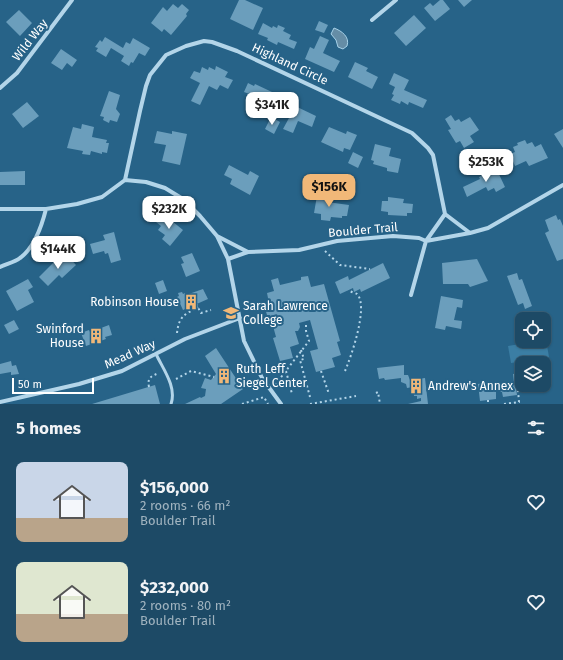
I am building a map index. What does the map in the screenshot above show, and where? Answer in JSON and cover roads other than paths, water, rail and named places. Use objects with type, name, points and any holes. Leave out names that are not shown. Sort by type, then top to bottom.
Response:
[{"type":"street","name":"Wild Way","points":[[0,88],[17,73],[72,0]]},
{"type":"street","points":[[372,20],[396,0]]},
{"type":"street","name":"Highland Circle","points":[[125,180],[146,86],[155,67],[166,55],[173,51],[204,41],[226,46],[258,60],[412,133],[428,148],[432,155],[445,214]]},
{"type":"street","points":[[0,209],[46,209],[77,204],[102,197],[125,180]]},
{"type":"street","name":"Boulder Trail","points":[[125,180],[146,182],[165,188],[183,199],[217,236],[228,259],[248,252],[299,250],[338,241],[393,236],[419,238],[426,241],[470,233],[488,228],[563,185]]},
{"type":"street","points":[[0,267],[20,258],[32,244],[41,228],[46,209]]},
{"type":"street","points":[[411,295],[426,241],[445,214],[470,233]]},
{"type":"street","name":"Boulder Trail","points":[[217,236],[248,252]]},
{"type":"street","points":[[228,259],[244,341],[262,378],[281,404]]},
{"type":"street","name":"Mead Way","points":[[0,402],[86,382],[122,371],[185,339],[240,318]]},
{"type":"lane","points":[[156,354],[170,383],[173,397],[171,404]]},
{"type":"place","name":"Robinson House","points":[[191,302]]},
{"type":"place","name":"Sarah Lawrence College","points":[[231,313]]},
{"type":"place","name":"Swinford House","points":[[96,336]]},
{"type":"place","name":"Ruth Leff Siegel Center","points":[[224,376]]},
{"type":"place","name":"Andrew's Annex","points":[[416,386]]}]
